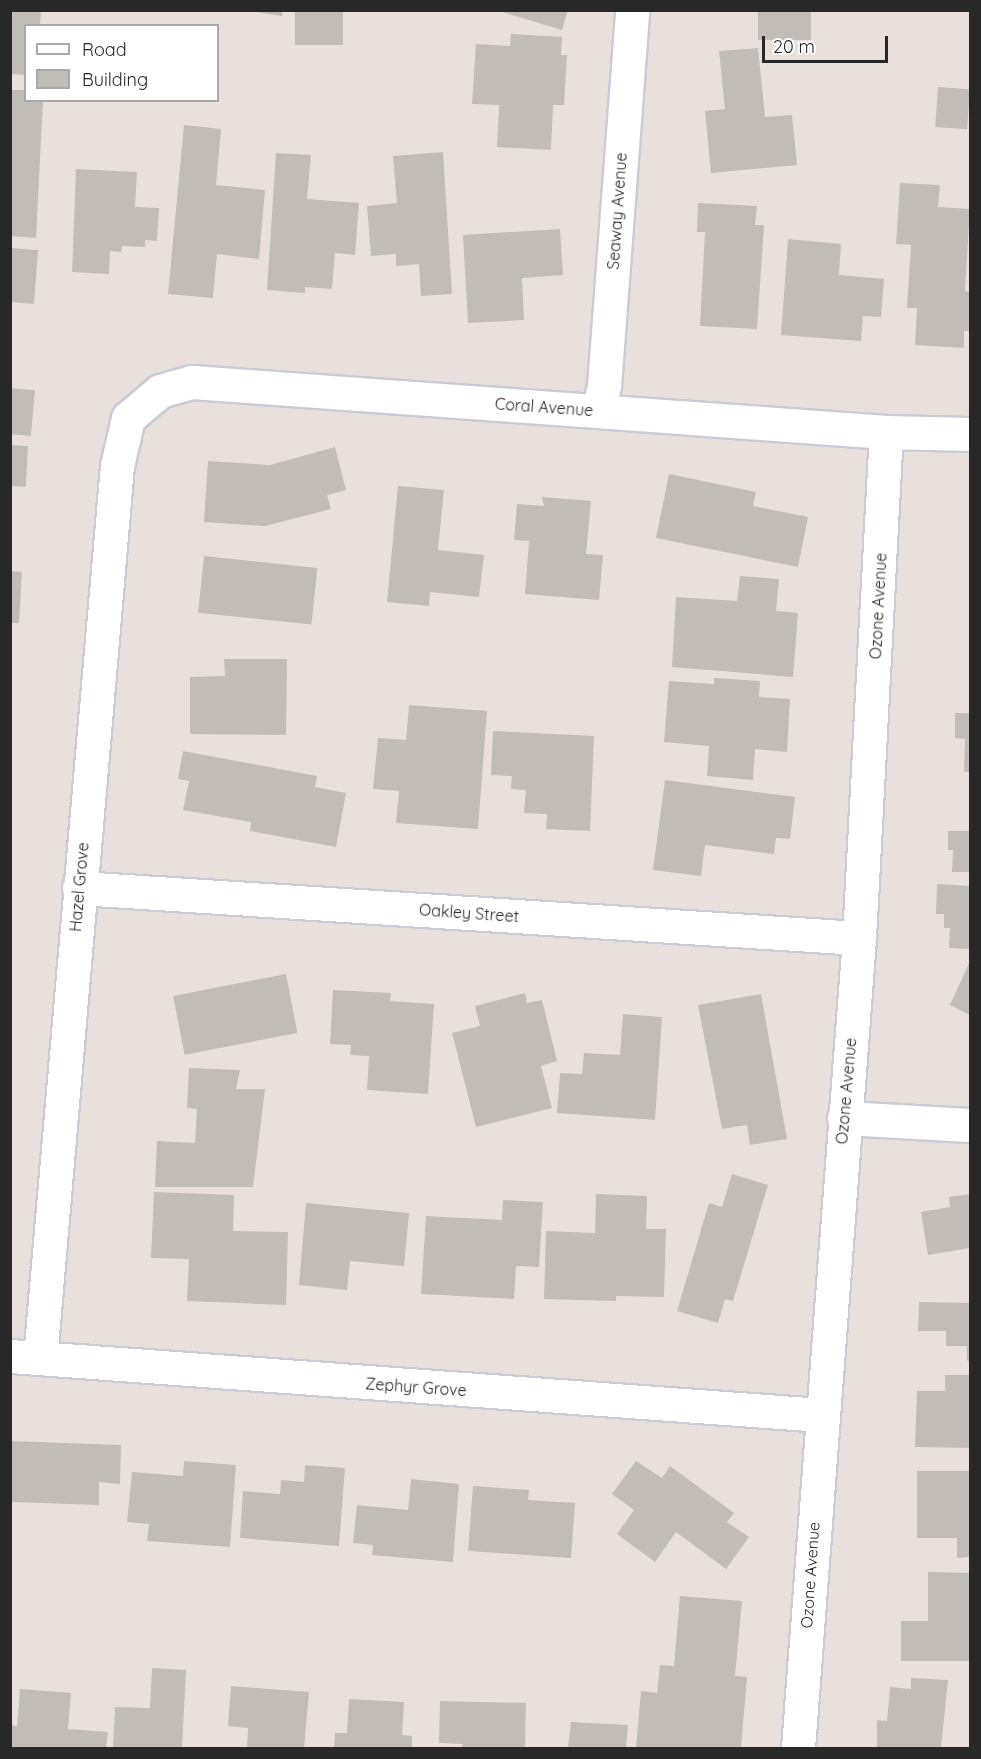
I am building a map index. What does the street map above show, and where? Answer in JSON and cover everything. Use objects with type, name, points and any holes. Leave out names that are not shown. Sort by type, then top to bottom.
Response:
[{"type":"street","name":"Seaway Avenue","points":[[598,411],[604,386],[632,10]]},
{"type":"street","name":"Coral Avenue","points":[[128,418],[160,391],[192,382],[886,432],[970,434]]},
{"type":"street","name":"Hazel Grove","points":[[26,1357],[79,888],[117,466],[128,418]]},
{"type":"street","name":"Ozone Avenue","points":[[798,1749],[821,1415],[859,938],[886,432]]},
{"type":"street","name":"Oakley Street","points":[[79,888],[859,938]]},
{"type":"street","points":[[844,1118],[970,1125]]},
{"type":"street","name":"Zephyr Grove","points":[[26,1357],[821,1415]]},
{"type":"building","points":[[10,10],[41,10],[40,24],[24,24],[24,75],[10,74]]},
{"type":"building","points":[[243,10],[282,10],[282,16]]},
{"type":"building","points":[[295,10],[343,10],[343,45],[295,45]]},
{"type":"building","points":[[496,10],[568,10],[562,30]]},
{"type":"building","points":[[758,10],[811,10],[811,40],[758,40]]},
{"type":"building","points":[[511,34],[562,37],[561,55],[567,55],[564,105],[553,105],[551,150],[497,147],[499,105],[472,104],[476,44],[510,46]]},
{"type":"building","points":[[758,48],[765,117],[792,115],[797,165],[711,173],[705,111],[725,109],[719,51]]},
{"type":"building","points":[[938,87],[970,89],[967,129],[935,127]]},
{"type":"building","points":[[10,90],[24,90],[24,102],[43,102],[36,238],[10,236]]},
{"type":"building","points":[[184,125],[221,129],[216,185],[265,190],[259,259],[217,254],[213,298],[168,294]]},
{"type":"building","points":[[443,152],[452,294],[421,296],[419,264],[396,266],[396,254],[371,256],[367,206],[397,203],[393,156]]},
{"type":"building","points":[[276,153],[311,155],[307,199],[359,203],[355,255],[335,253],[332,289],[305,287],[305,293],[267,290]]},
{"type":"building","points":[[76,169],[137,172],[135,207],[159,208],[157,241],[145,240],[145,247],[122,246],[121,252],[110,251],[109,274],[72,272]]},
{"type":"building","points":[[900,183],[940,185],[938,207],[970,209],[965,291],[970,292],[970,331],[964,331],[964,348],[915,345],[917,308],[907,308],[911,245],[896,244]]},
{"type":"building","points":[[698,203],[757,206],[755,225],[764,225],[757,329],[700,326],[705,232],[697,232]]},
{"type":"building","points":[[560,229],[563,275],[522,278],[524,320],[468,323],[463,235]]},
{"type":"building","points":[[788,239],[841,244],[839,275],[884,279],[881,317],[863,316],[861,341],[781,335]]},
{"type":"building","points":[[10,248],[38,250],[34,304],[10,302]]},
{"type":"building","points":[[10,388],[35,390],[31,436],[10,434]]},
{"type":"building","points":[[10,445],[28,446],[26,487],[10,486]]},
{"type":"building","points":[[335,447],[346,490],[327,495],[331,509],[265,526],[204,522],[208,461],[270,465]]},
{"type":"building","points":[[669,474],[756,492],[753,506],[808,517],[798,567],[656,538]]},
{"type":"building","points":[[398,486],[444,490],[438,550],[484,555],[479,597],[430,592],[429,606],[387,602]]},
{"type":"building","points":[[542,497],[591,501],[586,554],[603,555],[599,600],[525,594],[529,541],[514,540],[517,504],[544,506]]},
{"type":"building","points":[[204,556],[317,568],[311,625],[198,613]]},
{"type":"building","points":[[10,571],[22,572],[19,623],[10,623]]},
{"type":"building","points":[[740,576],[779,579],[776,611],[798,613],[793,677],[672,667],[676,597],[737,601]]},
{"type":"building","points":[[224,659],[287,659],[286,735],[190,734],[190,677],[225,676]]},
{"type":"building","points":[[714,678],[760,681],[759,697],[790,699],[787,752],[755,749],[753,780],[707,776],[709,746],[664,742],[669,681],[714,684]]},
{"type":"building","points":[[409,705],[487,711],[478,829],[396,823],[399,791],[373,789],[378,738],[406,740]]},
{"type":"building","points":[[955,713],[970,713],[970,772],[964,772],[965,739],[955,738]]},
{"type":"building","points":[[493,731],[594,736],[590,831],[546,829],[547,814],[524,813],[526,790],[511,789],[512,776],[491,775]]},
{"type":"building","points":[[183,751],[317,776],[315,787],[346,793],[336,847],[250,831],[251,822],[183,810],[189,781],[178,779]]},
{"type":"building","points":[[665,780],[795,797],[790,839],[776,838],[774,854],[705,845],[701,876],[653,870]]},
{"type":"building","points":[[948,831],[970,831],[970,872],[952,872],[953,850],[948,850]]},
{"type":"building","points":[[937,884],[970,886],[970,949],[949,948],[950,928],[944,928],[944,914],[936,914]]},
{"type":"building","points":[[970,961],[970,1015],[950,1005]]},
{"type":"building","points":[[286,974],[297,1033],[185,1055],[173,996]]},
{"type":"building","points":[[333,990],[391,993],[390,1001],[434,1004],[428,1094],[367,1090],[369,1056],[350,1055],[351,1045],[330,1044]]},
{"type":"building","points":[[525,993],[527,1003],[542,1000],[557,1061],[541,1066],[552,1108],[476,1127],[452,1033],[480,1026],[475,1006]]},
{"type":"building","points":[[761,994],[787,1139],[750,1145],[747,1125],[722,1129],[698,1005]]},
{"type":"building","points":[[623,1014],[662,1017],[655,1120],[557,1113],[560,1073],[582,1074],[584,1053],[620,1055]]},
{"type":"building","points":[[189,1068],[240,1070],[236,1089],[265,1089],[253,1187],[155,1187],[157,1141],[195,1143],[197,1109],[187,1108]]},
{"type":"building","points":[[732,1174],[768,1185],[733,1301],[725,1299],[718,1323],[677,1311],[709,1203],[722,1207]]},
{"type":"building","points":[[154,1192],[234,1195],[233,1231],[288,1232],[286,1305],[187,1301],[189,1259],[151,1258]]},
{"type":"building","points":[[596,1194],[647,1196],[646,1229],[666,1229],[664,1297],[616,1296],[616,1301],[544,1299],[546,1231],[595,1233]]},
{"type":"building","points":[[970,1194],[970,1248],[928,1255],[921,1212],[950,1207],[949,1197]]},
{"type":"building","points":[[503,1200],[543,1202],[539,1267],[516,1266],[514,1299],[421,1294],[426,1216],[502,1220]]},
{"type":"building","points":[[306,1203],[409,1213],[404,1266],[350,1261],[347,1290],[299,1285]]},
{"type":"building","points":[[919,1302],[970,1303],[970,1361],[967,1361],[967,1346],[946,1346],[946,1331],[918,1331]]},
{"type":"building","points":[[945,1375],[970,1375],[970,1448],[915,1447],[917,1391],[945,1391]]},
{"type":"building","points":[[10,1441],[121,1445],[120,1484],[99,1482],[99,1505],[10,1502]]},
{"type":"building","points":[[184,1461],[236,1465],[230,1547],[147,1541],[149,1524],[127,1522],[132,1472],[183,1476]]},
{"type":"building","points":[[636,1461],[662,1478],[670,1466],[734,1513],[727,1522],[749,1537],[726,1569],[676,1532],[655,1562],[617,1534],[634,1510],[612,1494]]},
{"type":"building","points":[[305,1465],[345,1468],[339,1546],[240,1538],[243,1491],[280,1494],[281,1480],[304,1482]]},
{"type":"building","points":[[917,1471],[970,1471],[970,1557],[957,1558],[957,1538],[917,1538]]},
{"type":"building","points":[[411,1479],[459,1484],[453,1562],[372,1555],[373,1545],[353,1543],[357,1505],[408,1510]]},
{"type":"building","points":[[473,1486],[529,1490],[528,1500],[575,1503],[571,1558],[468,1551]]},
{"type":"building","points":[[928,1572],[970,1573],[970,1661],[901,1661],[901,1621],[928,1621]]},
{"type":"building","points":[[680,1596],[742,1601],[735,1676],[747,1677],[741,1748],[636,1748],[641,1691],[657,1693],[660,1665],[674,1666]]},
{"type":"building","points":[[152,1668],[186,1670],[182,1748],[113,1748],[115,1707],[150,1708]]},
{"type":"building","points":[[911,1678],[948,1680],[941,1748],[877,1748],[877,1720],[887,1721],[890,1687],[911,1689]]},
{"type":"building","points":[[231,1686],[309,1692],[304,1748],[247,1748],[248,1728],[228,1726]]},
{"type":"building","points":[[20,1689],[71,1693],[68,1729],[108,1732],[106,1748],[10,1748],[10,1725],[17,1726]]},
{"type":"building","points":[[349,1699],[404,1702],[402,1735],[412,1736],[412,1748],[334,1748],[335,1733],[347,1733]]},
{"type":"building","points":[[440,1701],[526,1703],[525,1748],[462,1748],[463,1744],[439,1743]]},
{"type":"building","points":[[571,1722],[628,1725],[626,1748],[568,1748]]}]
